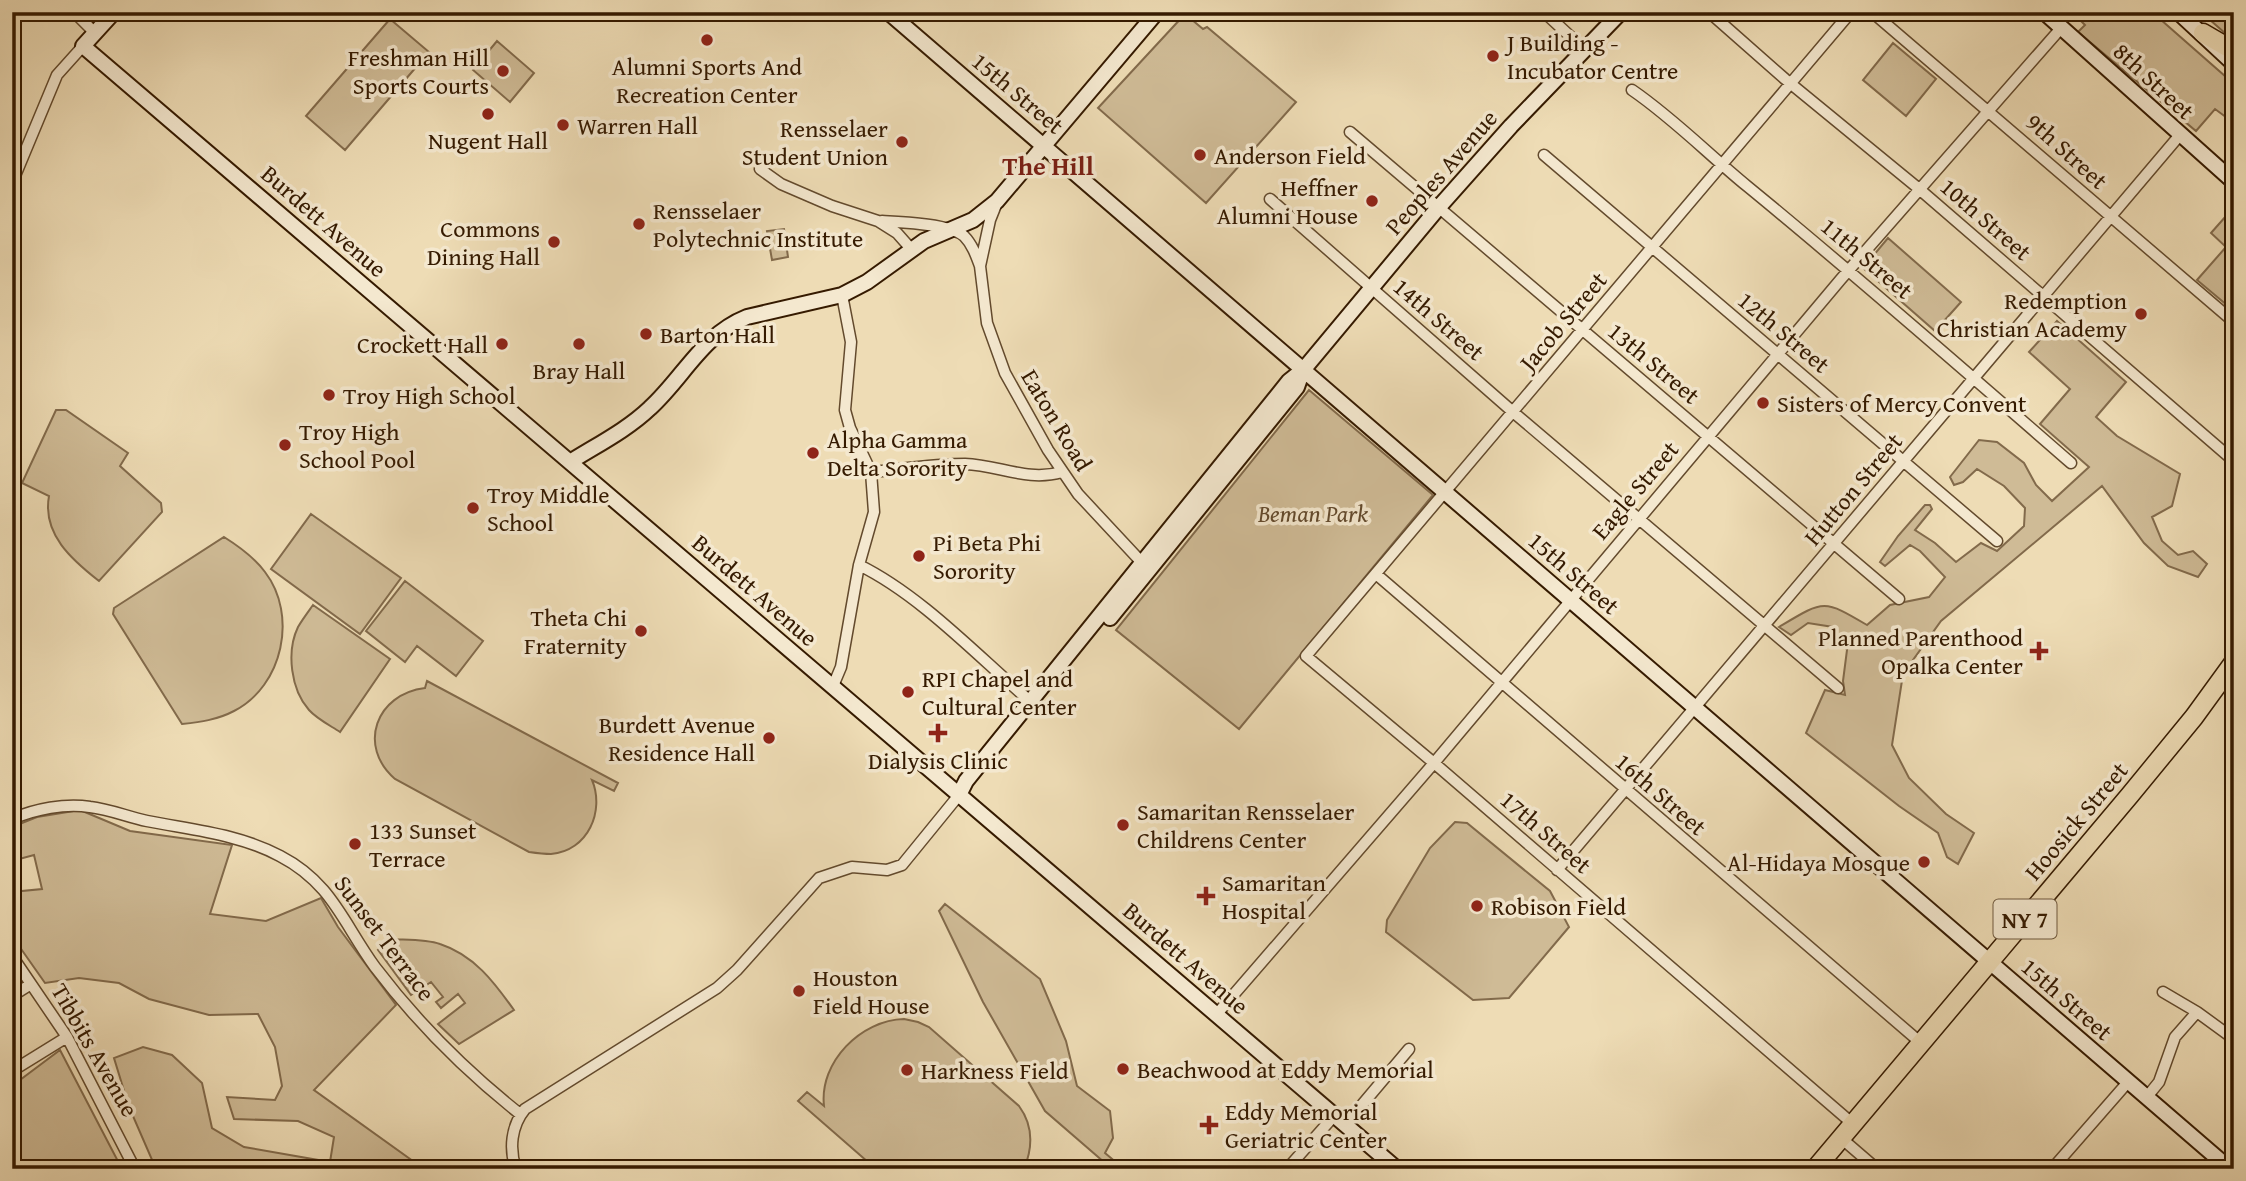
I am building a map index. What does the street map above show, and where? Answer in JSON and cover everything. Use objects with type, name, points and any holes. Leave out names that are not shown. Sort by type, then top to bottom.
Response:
[{"type":"highway","points":[[2203,33],[2234,51]]},
{"type":"highway","name":"Hoosick Street","points":[[1815,1169],[2152,768],[2234,662]]},
{"type":"street","points":[[74,12],[95,33]]},
{"type":"street","points":[[12,183],[57,75],[114,12]]},
{"type":"street","name":"15th Street","points":[[888,12],[2230,1169]]},
{"type":"street","points":[[570,462],[629,425],[651,407],[711,339],[732,323],[747,317],[842,295],[867,282],[924,242],[973,219],[997,201],[1157,12]]},
{"type":"street","points":[[1544,12],[1585,50]]},
{"type":"street","name":"Peoples Avenue","points":[[520,1114],[529,1105],[726,981],[818,878],[852,867],[887,870],[902,865],[959,795],[966,781],[1097,627],[1289,381],[1304,369],[1439,207],[1511,126],[1621,12]]},
{"type":"street","name":"10th Street","points":[[1709,12],[1791,85],[1918,188],[2234,461]]},
{"type":"street","name":"Jacob Street","points":[[1306,656],[1851,12]]},
{"type":"street","name":"9th Street","points":[[1872,12],[2234,322]]},
{"type":"street","name":"8th Street","points":[[2044,12],[2234,183]]},
{"type":"street","points":[[2178,12],[2234,64]]},
{"type":"street","name":"Eagle Street","points":[[1216,1015],[1434,763],[1500,681],[1918,188],[2062,27]]},
{"type":"street","name":"Burdett Avenue","points":[[83,46],[1396,1169]]},
{"type":"street","name":"11th Street","points":[[1632,90],[1659,108],[1723,166],[1849,269],[2071,463]]},
{"type":"street","name":"13th Street","points":[[1350,132],[1899,599]]},
{"type":"street","name":"Hutton Street","points":[[1557,870],[2179,136]]},
{"type":"street","name":"12th Street","points":[[1544,155],[1997,541]]},
{"type":"street","points":[[760,169],[790,189],[878,221],[897,233],[912,250]]},
{"type":"street","name":"14th Street","points":[[1270,199],[1513,412],[1838,688]]},
{"type":"street","name":"Eaton Road","points":[[980,267],[997,201]]},
{"type":"street","points":[[878,221],[951,229]]},
{"type":"street","name":"Eaton Road","points":[[951,229],[963,235],[975,252],[980,267],[988,323],[1005,373],[1062,472],[1145,566]]},
{"type":"street","points":[[832,686],[841,667],[859,565],[874,512],[871,472],[850,428],[845,410],[850,342],[842,295]]},
{"type":"street","points":[[871,472],[965,464],[1032,476],[1045,477],[1062,472]]},
{"type":"street","points":[[859,565],[877,574],[915,601],[1034,704]]},
{"type":"street","name":"16th Street","points":[[1376,574],[1921,1043]]},
{"type":"street","name":"17th Street","points":[[1306,656],[1557,870],[1847,1131],[1877,1169]]},
{"type":"street","name":"Sunset Terrace","points":[[12,819],[42,810],[90,806],[234,837],[279,855],[322,886],[374,965],[413,1013],[499,1098],[520,1114]]},
{"type":"street","name":"Tibbits Avenue","points":[[12,956],[67,1037],[135,1169]]},
{"type":"street","points":[[12,996],[31,984]]},
{"type":"street","points":[[2163,992],[2234,1039]]},
{"type":"street","points":[[2146,1098],[2159,1082],[2175,1037],[2197,1012]]},
{"type":"street","points":[[12,1071],[67,1037]]},
{"type":"street","points":[[1287,1169],[1340,1120],[1409,1049]]},
{"type":"street","points":[[2052,1169],[2127,1082]]},
{"type":"street","points":[[516,1169],[512,1140],[520,1114]]},
{"type":"green space","points":[[2072,12],[2152,12],[2234,84],[2234,123],[2215,109],[2196,131],[2078,32],[2085,25]]},
{"type":"green space","points":[[2201,12],[2231,12],[2234,15],[2234,41]]},
{"type":"green space","name":"Anderson Field","points":[[1185,14],[1203,29],[1207,27],[1296,102],[1206,203],[1098,108]]},
{"type":"green space","points":[[390,19],[429,52],[345,150],[306,116]]},
{"type":"green space","name":"Freshman Hill Sports Courts","points":[[497,41],[534,73],[510,102],[473,70]]},
{"type":"green space","points":[[1893,43],[1936,79],[1906,116],[1863,80]]},
{"type":"green space","points":[[2234,207],[2234,311],[2197,280],[2226,247],[2211,233]]},
{"type":"green space","points":[[784,229],[788,257],[772,260],[767,231]]},
{"type":"green space","points":[[1888,238],[1961,302],[1935,331],[1863,268]]},
{"type":"green space","points":[[2057,321],[2126,382],[2096,417],[2117,436],[2180,474],[2172,506],[2152,517],[2162,541],[2178,555],[2193,551],[2207,564],[2198,577],[2168,566],[2144,543],[2102,486],[1941,621],[1903,674],[1892,745],[1909,778],[1946,814],[1974,833],[1958,864],[1947,857],[1938,833],[1806,733],[1825,690],[1845,695],[1843,681],[1847,650],[1833,627],[1808,623],[1791,635],[1779,627],[1823,606],[1832,607],[1867,625],[1890,605],[1929,597],[1945,577],[1920,551],[1910,545],[1885,566],[1880,562],[1925,505],[1930,505],[1932,509],[1915,530],[1956,562],[1981,543],[1997,551],[2024,526],[2025,508],[2004,486],[1977,469],[1963,482],[1954,485],[1950,477],[1979,440],[1997,442],[2024,463],[2036,485],[2052,501],[2089,467],[2040,424],[2070,389],[2029,352]]},
{"type":"green space","name":"Beman Park","points":[[1309,390],[1433,495],[1239,729],[1116,630]]},
{"type":"green space","points":[[56,410],[66,410],[128,453],[120,466],[161,503],[162,512],[99,581],[61,545],[50,522],[49,496],[22,483]]},
{"type":"green space","points":[[311,514],[401,578],[360,634],[271,569]]},
{"type":"green space","points":[[224,537],[256,562],[275,589],[283,628],[280,648],[264,685],[251,700],[221,717],[182,724],[113,614],[114,608]]},
{"type":"green space","points":[[405,581],[483,641],[456,676],[417,646],[405,662],[366,631]]},
{"type":"green space","points":[[313,605],[390,659],[340,732],[309,710],[294,682],[291,659],[294,637]]},
{"type":"green space","points":[[427,681],[618,783],[614,791],[592,780],[596,804],[594,816],[590,828],[575,846],[551,854],[529,852],[395,779],[383,766],[377,752],[377,723],[394,700],[408,692],[425,688]]},
{"type":"green space","points":[[80,810],[130,831],[232,845],[210,914],[266,921],[321,898],[338,927],[396,1005],[314,1090],[424,1169],[156,1169],[129,1107],[114,1058],[143,1047],[172,1055],[202,1083],[212,1128],[244,1147],[330,1162],[334,1137],[298,1121],[234,1119],[227,1097],[275,1100],[282,1086],[275,1047],[258,1014],[209,1015],[149,999],[119,983],[79,978],[45,983],[12,936],[12,892],[42,889],[34,855],[12,861],[12,827],[37,817]]},
{"type":"green space","name":"Robison Field","points":[[1455,822],[1467,823],[1550,891],[1569,927],[1509,998],[1473,1000],[1386,932],[1387,920],[1430,848]]},
{"type":"green space","points":[[945,904],[1040,979],[1066,1041],[1077,1086],[1110,1111],[1113,1138],[1105,1153],[1124,1169],[1112,1169],[1045,1111],[983,1002],[939,911]]},
{"type":"green space","points":[[390,939],[434,942],[463,955],[491,980],[514,1010],[459,1044],[438,1024],[465,1003],[458,994],[441,1008],[436,1002],[443,997],[431,982],[411,995],[378,950]]},
{"type":"green space","points":[[904,1019],[929,1027],[1019,1106],[1027,1121],[1030,1136],[1024,1169],[876,1169],[798,1101],[807,1092],[824,1106],[828,1074],[846,1046],[873,1027]]},
{"type":"green space","points":[[60,1050],[122,1169],[12,1169],[12,1086]]},
{"type":"place","name":"Alumni Sports And Recreation Center","points":[[707,40]]},
{"type":"place","name":"J Building - Incubator Centre","points":[[1493,56]]},
{"type":"place","name":"Freshman Hill Sports Courts","points":[[503,71]]},
{"type":"place","name":"Nugent Hall","points":[[488,114]]},
{"type":"place","name":"Warren Hall","points":[[563,125]]},
{"type":"place","name":"Rensselaer Student Union","points":[[902,142]]},
{"type":"place","name":"Anderson Field","points":[[1200,155]]},
{"type":"place","name":"Heffner Alumni House","points":[[1372,201]]},
{"type":"place","name":"Rensselaer Polytechnic Institute","points":[[639,224]]},
{"type":"place","name":"Commons Dining Hall","points":[[554,242]]},
{"type":"place","name":"Redemption Christian Academy","points":[[2141,314]]},
{"type":"place","name":"Barton Hall","points":[[646,334]]},
{"type":"place","name":"Crockett Hall","points":[[502,344]]},
{"type":"place","name":"Bray Hall","points":[[579,344]]},
{"type":"place","name":"Troy High School","points":[[329,395]]},
{"type":"place","name":"Sisters of Mercy Convent","points":[[1763,403]]},
{"type":"place","name":"Troy High School Pool","points":[[285,445]]},
{"type":"place","name":"Alpha Gamma Delta Sorority","points":[[813,453]]},
{"type":"place","name":"Troy Middle School","points":[[473,508]]},
{"type":"place","name":"Pi Beta Phi Sorority","points":[[919,556]]},
{"type":"place","name":"Theta Chi Fraternity","points":[[641,631]]},
{"type":"place","name":"Planned Parenthood Opalka Center","points":[[2039,651]]},
{"type":"place","name":"RPI Chapel and Cultural Center","points":[[908,692]]},
{"type":"place","name":"Dialysis Clinic","points":[[938,733]]},
{"type":"place","name":"Burdett Avenue Residence Hall","points":[[769,738]]},
{"type":"place","name":"Samaritan Rensselaer Childrens Center","points":[[1123,825]]},
{"type":"place","name":"133 Sunset Terrace","points":[[355,844]]},
{"type":"place","name":"Al-Hidaya Mosque","points":[[1924,862]]},
{"type":"place","name":"Samaritan Hospital","points":[[1206,896]]},
{"type":"place","name":"Robison Field","points":[[1477,906]]},
{"type":"place","name":"Houston Field House","points":[[799,991]]},
{"type":"place","name":"Beachwood at Eddy Memorial","points":[[1123,1069]]},
{"type":"place","name":"Harkness Field","points":[[907,1070]]},
{"type":"place","name":"Eddy Memorial Geriatric Center","points":[[1209,1125]]},
{"type":"district","name":"The Hill","points":[[1048,165]]}]
